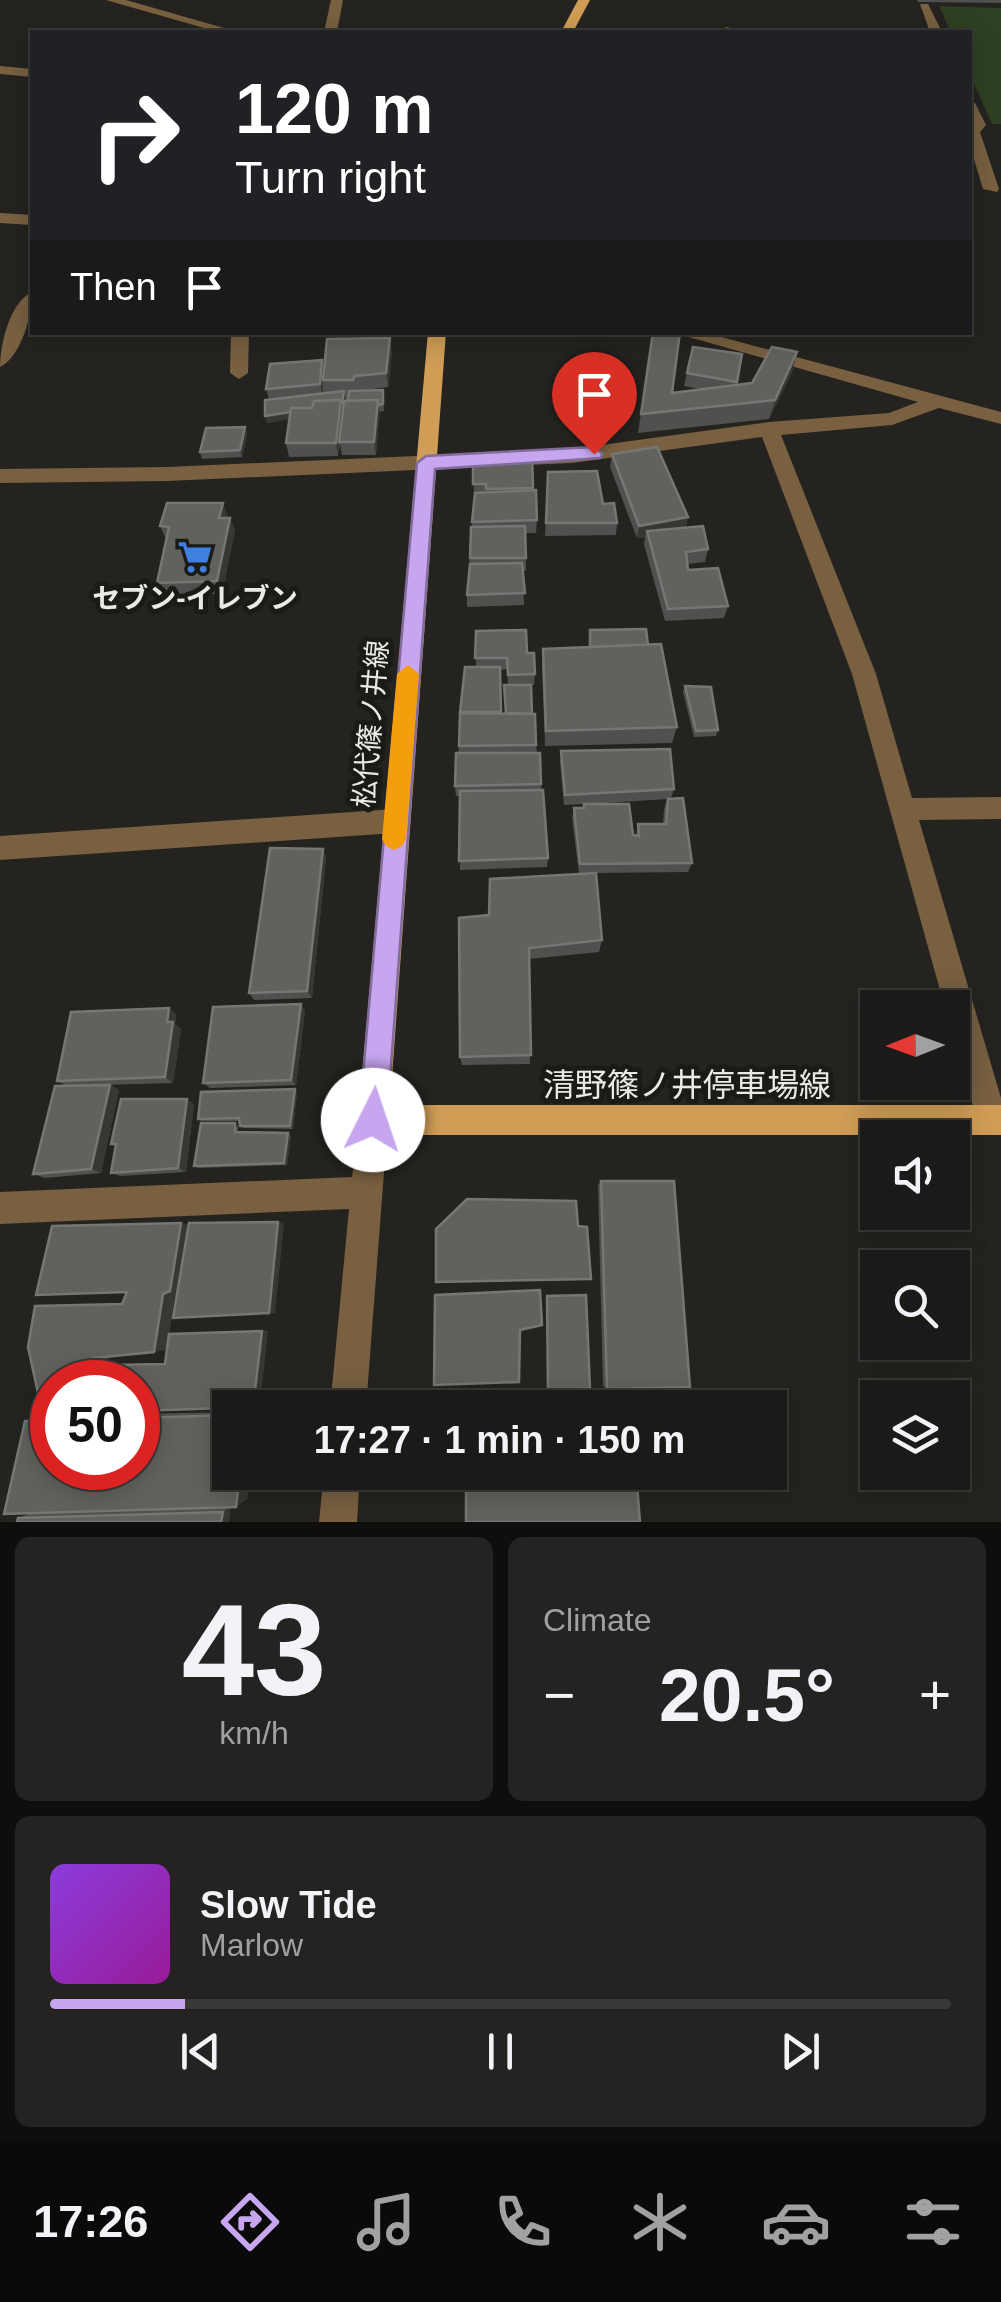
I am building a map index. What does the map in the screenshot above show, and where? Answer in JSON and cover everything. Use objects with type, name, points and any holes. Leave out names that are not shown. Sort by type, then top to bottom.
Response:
[{"type":"main road","points":[[568,30],[584,0]]},
{"type":"main road","name":"松代篠ノ井線","points":[[373,1120],[437,335]]},
{"type":"main road","name":"清野篠ノ井停車場線","points":[[373,1120],[997,1120]]},
{"type":"street","points":[[112,0],[224,30]]},
{"type":"street","points":[[330,30],[337,0]]},
{"type":"street","points":[[924,7],[935,30]]},
{"type":"street","points":[[164,30],[172,16]]},
{"type":"street","points":[[0,70],[30,73]]},
{"type":"street","points":[[972,110],[979,125],[973,132],[996,190]]},
{"type":"street","points":[[0,218],[30,220]]},
{"type":"street","points":[[0,361],[30,301]]},
{"type":"street","points":[[239,373],[240,335]]},
{"type":"street","points":[[691,335],[1001,418]]},
{"type":"street","points":[[0,476],[167,474],[572,456],[769,429],[892,419],[938,401]]},
{"type":"street","points":[[769,429],[864,674],[997,1120]]},
{"type":"street","points":[[903,809],[1001,808]]},
{"type":"street","points":[[0,848],[396,821]]},
{"type":"street","points":[[350,1390],[373,1120]]},
{"type":"street","points":[[0,1208],[367,1192]]},
{"type":"street","points":[[338,1522],[341,1490]]},
{"type":"green space","points":[[939,6],[1001,8],[1001,124],[992,124],[972,79],[972,30],[950,30]]},
{"type":"building","points":[[653,335],[680,335],[672,393],[752,383],[772,347],[797,352],[775,400],[641,414]]},
{"type":"building","points":[[390,338],[386,373],[355,376],[353,380],[323,380],[327,339]]},
{"type":"building","points":[[693,347],[742,354],[737,382],[687,373]]},
{"type":"building","points":[[322,360],[320,384],[266,389],[270,364]]},
{"type":"building","points":[[383,390],[383,404],[378,405],[378,400],[348,401],[349,391]]},
{"type":"building","points":[[344,391],[342,403],[314,401],[312,408],[291,408],[291,412],[265,416],[265,400]]},
{"type":"building","points":[[341,400],[336,443],[286,443],[291,408],[312,408],[314,401]]},
{"type":"building","points":[[378,400],[374,442],[339,442],[344,401]]},
{"type":"building","points":[[245,427],[240,450],[200,452],[206,428]]},
{"type":"building","points":[[657,447],[688,517],[639,526],[612,454]]},
{"type":"building","points":[[473,454],[532,454],[533,488],[486,489],[486,484],[473,484]]},
{"type":"building","points":[[597,471],[603,504],[614,503],[617,523],[546,523],[548,472]]},
{"type":"building","points":[[536,490],[537,520],[472,522],[475,493]]},
{"type":"building","points":[[167,503],[223,503],[219,518],[230,518],[217,581],[157,583],[169,527],[160,526]]},
{"type":"building","points":[[525,526],[526,558],[470,558],[471,527]]},
{"type":"building","points":[[703,526],[708,549],[686,552],[688,570],[718,568],[728,606],[668,609],[647,531]]},
{"type":"building","points":[[522,563],[525,593],[467,595],[470,564]]},
{"type":"building","points":[[646,629],[648,645],[590,647],[590,630]]},
{"type":"building","points":[[526,630],[527,653],[534,653],[535,674],[508,675],[507,658],[475,658],[476,631]]},
{"type":"building","points":[[661,644],[677,727],[546,731],[543,649]]},
{"type":"building","points":[[465,667],[500,667],[501,712],[460,712]]},
{"type":"building","points":[[504,685],[531,685],[532,714],[506,713]]},
{"type":"building","points":[[685,686],[711,687],[718,730],[696,731]]},
{"type":"building","points":[[460,713],[535,714],[536,745],[459,746]]},
{"type":"building","points":[[670,749],[674,789],[565,795],[561,751]]},
{"type":"building","points":[[456,753],[540,753],[541,784],[455,786]]},
{"type":"building","points":[[543,790],[548,858],[459,861],[460,791]]},
{"type":"building","points":[[683,798],[692,863],[580,864],[574,808],[584,808],[584,804],[629,804],[633,835],[639,836],[638,824],[666,824],[668,799]]},
{"type":"building","points":[[270,848],[323,849],[307,991],[249,993]]},
{"type":"building","points":[[596,873],[602,940],[529,948],[531,1055],[460,1057],[459,918],[489,915],[490,879]]},
{"type":"building","points":[[301,1004],[291,1080],[203,1083],[213,1007]]},
{"type":"building","points":[[169,1008],[167,1022],[173,1022],[165,1077],[57,1081],[71,1012]]},
{"type":"building","points":[[110,1085],[91,1169],[33,1174],[55,1086]]},
{"type":"building","points":[[295,1089],[290,1126],[240,1126],[239,1118],[198,1119],[201,1092]]},
{"type":"building","points":[[121,1099],[187,1099],[178,1168],[111,1173],[116,1144],[111,1144]]},
{"type":"building","points":[[201,1123],[235,1123],[235,1132],[288,1133],[284,1163],[194,1166]]},
{"type":"building","points":[[601,1181],[674,1181],[690,1387],[607,1389]]},
{"type":"building","points":[[467,1199],[576,1201],[578,1226],[587,1227],[591,1279],[436,1282],[436,1229]]},
{"type":"building","points":[[278,1222],[269,1313],[173,1318],[189,1223]]},
{"type":"building","points":[[181,1223],[170,1291],[163,1294],[154,1352],[94,1360],[31,1360],[28,1347],[35,1306],[122,1304],[127,1292],[36,1295],[52,1226]]},
{"type":"building","points":[[540,1290],[542,1325],[520,1330],[519,1382],[434,1385],[435,1295]]},
{"type":"building","points":[[586,1295],[590,1388],[548,1390],[547,1296]]},
{"type":"building","points":[[262,1331],[255,1390],[212,1390],[212,1408],[160,1410],[160,1364],[165,1364],[169,1334]]},
{"type":"building","points":[[212,1416],[212,1490],[238,1490],[236,1507],[4,1514],[25,1421],[30,1421],[30,1490],[160,1490],[160,1417]]},
{"type":"building","points":[[466,1490],[637,1490],[640,1522],[466,1522]]},
{"type":"building","points":[[223,1512],[221,1522],[17,1522],[18,1518]]},
{"type":"slow traffic","points":[[394,839],[408,674]]},
{"type":"place","name":"セブン-イレブン","points":[[195,557]]},
{"type":"route","points":[[373,1120],[426,463],[594,454]]}]
